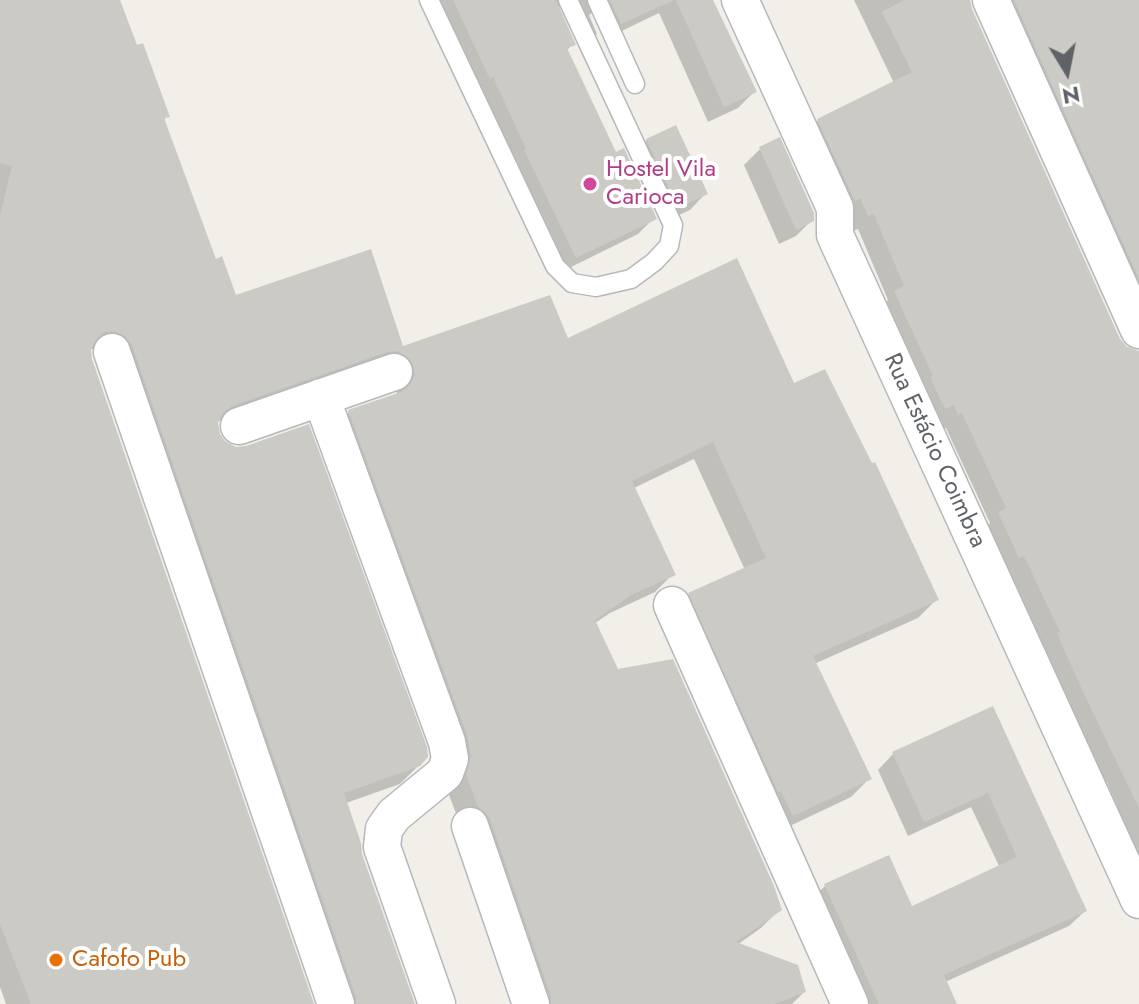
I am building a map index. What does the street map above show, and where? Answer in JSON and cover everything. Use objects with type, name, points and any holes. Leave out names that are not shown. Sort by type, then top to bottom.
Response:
[{"type":"street","name":"Rua Estácio Coimbra","points":[[740,0],[835,208],[835,235],[1139,900]]},
{"type":"street","points":[[991,0],[1139,330]]},
{"type":"street","points":[[112,352],[336,1004]]},
{"type":"street","points":[[239,426],[394,372]]},
{"type":"street","points":[[321,397],[447,742],[450,759],[445,773],[394,815],[384,829],[382,847],[437,1004]]},
{"type":"street","points":[[672,605],[850,1004]]},
{"type":"street","points":[[470,826],[531,1004]]},
{"type":"lane","points":[[429,0],[555,266],[572,283],[596,287],[631,279],[654,262],[669,246],[673,225],[568,0]]},
{"type":"lane","points":[[597,0],[635,84]]},
{"type":"building","points":[[0,0],[120,0],[137,45],[143,43],[170,117],[164,118],[216,259],[222,256],[236,295],[371,249],[403,346],[550,295],[568,338],[737,258],[794,383],[825,369],[872,463],[875,462],[939,600],[813,656],[872,779],[793,816],[781,791],[778,792],[688,593],[766,558],[713,442],[632,481],[676,575],[631,595],[595,620],[618,669],[673,659],[782,910],[736,942],[798,965],[806,992],[774,1004],[551,1004],[490,819],[478,807],[466,775],[471,756],[467,735],[348,410],[401,392],[410,385],[415,375],[413,364],[407,356],[397,351],[232,406],[223,413],[218,423],[225,441],[236,447],[309,424],[427,747],[428,757],[420,766],[344,793],[415,1004],[356,1004],[132,345],[125,336],[115,331],[104,332],[96,339],[91,349],[92,359],[314,1004],[31,1004],[0,924],[0,216],[12,166],[0,163]]},
{"type":"building","points":[[453,0],[556,0],[576,45],[567,48],[616,152],[624,148],[657,219],[576,258],[493,77],[490,79]]},
{"type":"building","points":[[610,0],[674,0],[621,24]]},
{"type":"building","points":[[676,0],[713,0],[757,92],[724,107]]},
{"type":"building","points":[[904,0],[970,0],[1120,339],[1127,347],[1139,351],[1139,808],[1084,694],[1057,633],[1060,632],[1024,556],[1019,558],[998,512],[1006,508],[962,413],[958,415],[954,405],[945,409],[930,377],[933,376],[894,291],[904,286],[874,214],[868,216],[860,198],[855,201],[817,119],[912,72],[882,12]]},
{"type":"building","points":[[1014,0],[1139,0],[1139,279]]},
{"type":"building","points":[[676,125],[708,194],[678,208],[646,139]]},
{"type":"building","points":[[780,137],[814,213],[814,221],[796,230],[759,147]]},
{"type":"building","points":[[993,706],[1087,911],[944,975],[957,1004],[879,1004],[824,884],[889,855],[912,906],[1017,857],[988,793],[924,822],[892,752]]},
{"type":"place","name":"Hostel Vila Carioca","points":[[590,184]]},
{"type":"place","name":"Cafofo Pub","points":[[56,960]]}]
